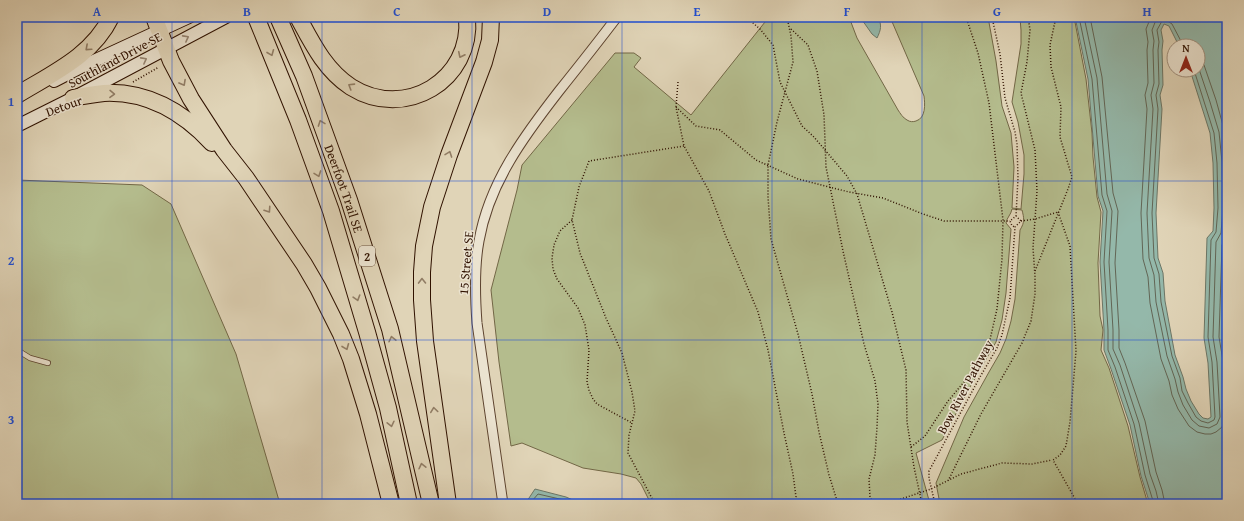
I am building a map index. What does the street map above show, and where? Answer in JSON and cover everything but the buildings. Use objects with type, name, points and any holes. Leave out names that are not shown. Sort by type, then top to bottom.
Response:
[{"type":"highway","points":[[17,95],[76,59],[94,43],[108,24],[111,17]]},
{"type":"highway","name":"Deerfoot Trail SE","points":[[256,17],[298,120],[331,210],[388,408],[409,504]]},
{"type":"highway","name":"Deerfoot Trail SE","points":[[278,17],[304,76],[350,200],[390,329],[431,504]]},
{"type":"highway","points":[[298,17],[313,46],[328,67],[340,78],[363,93],[378,98],[396,100],[412,97],[428,90],[443,80],[457,64],[465,47],[468,28],[466,17]]},
{"type":"highway","points":[[448,504],[425,341],[422,300],[424,246],[432,207],[449,155],[484,62],[490,40],[490,17]]},
{"type":"highway","points":[[157,24],[165,56],[176,71],[191,99],[224,150],[246,178],[304,264],[341,334],[368,414],[391,504]]},
{"type":"highway","points":[[73,98],[103,93],[138,96],[153,100],[187,120],[235,169],[246,178]]},
{"type":"main road","name":"Southland Drive SE","points":[[17,100],[83,66],[157,24],[189,17]]},
{"type":"main road","name":"Southland Drive SE","points":[[17,126],[73,98],[165,56],[207,27],[226,17]]},
{"type":"street","name":"15 Street SE","points":[[503,504],[477,323],[475,297],[478,242],[483,223],[496,188],[511,157],[549,104],[618,17]]},
{"type":"lane","points":[[17,350],[30,358],[48,362]]},
{"type":"path","points":[[746,17],[760,29],[772,45],[780,82],[802,126],[847,176],[857,194],[892,312],[906,370],[907,422],[922,504]]},
{"type":"path","points":[[787,17],[791,36],[793,62],[777,122],[768,165],[768,197],[771,239],[798,334],[812,394],[818,432],[838,504]]},
{"type":"path","points":[[911,447],[925,436],[948,401],[975,369],[989,344],[996,309],[1002,259],[1003,220],[989,103],[978,53],[966,17]]},
{"type":"path","points":[[676,107],[696,126],[720,130],[756,160],[798,178],[857,194],[883,198],[944,221],[1010,221],[1016,216],[1019,161],[1015,132],[1005,98],[1000,54],[992,17]]},
{"type":"path","points":[[948,481],[981,414],[1022,343],[1031,321],[1035,294],[1033,248],[1037,191],[1035,150],[1021,93],[1027,62],[1030,30],[1028,17]]},
{"type":"path","points":[[1035,272],[1072,177],[1060,137],[1061,107],[1051,67],[1050,45],[1056,17]]},
{"type":"path","points":[[790,29],[808,45],[816,71],[824,115],[826,167],[842,251],[876,389],[878,404],[877,428],[874,455],[869,479],[870,497],[874,504]]},
{"type":"path","points":[[128,85],[165,56]]},
{"type":"path","points":[[678,82],[676,107],[684,146],[709,191],[725,234],[758,312],[768,350],[793,474],[796,497],[795,504]]},
{"type":"path","points":[[656,504],[628,453],[629,435],[635,411],[632,392],[622,353],[580,253],[572,220],[579,187],[589,161],[684,146]]},
{"type":"path","points":[[1010,221],[1012,226],[1015,227],[1021,221],[1035,219],[1058,212]]},
{"type":"path","points":[[886,504],[931,489],[961,474],[1002,463],[1032,464],[1053,460],[1060,455],[1066,446],[1070,422],[1076,351],[1070,246],[1058,212]]},
{"type":"path","points":[[1016,216],[1021,221]]},
{"type":"path","points":[[572,220],[560,231],[554,245],[552,258],[553,269],[557,279],[578,308],[585,325],[589,350],[588,390],[597,404],[632,424]]},
{"type":"path","name":"Bow River Pathway","points":[[935,504],[929,478],[929,471],[997,348],[1002,335],[1010,298],[1015,227]]},
{"type":"path","points":[[1053,460],[1078,504]]},
{"type":"shaded area","points":[[769,17],[849,17],[857,38],[898,110],[906,119],[913,122],[922,117],[925,107],[924,96],[890,17],[988,17],[1002,106],[1011,133],[1014,167],[1012,208],[1021,209],[1024,155],[1018,122],[1012,102],[1021,44],[1020,18],[1018,17],[1074,17],[1086,79],[1097,197],[1101,212],[1098,263],[1100,316],[1103,330],[1101,350],[1109,368],[1128,426],[1148,504],[940,504],[936,483],[964,417],[1000,353],[1011,321],[1015,299],[1020,230],[1024,220],[1022,210],[1012,209],[1006,223],[1011,229],[1006,293],[1002,320],[996,342],[942,440],[916,453],[930,504],[651,504],[641,484],[636,478],[583,468],[522,443],[511,446],[499,362],[491,290],[522,165],[615,53],[634,53],[641,58],[634,67],[691,115]]},
{"type":"shaded area","points":[[17,180],[142,185],[171,204],[236,354],[280,504],[17,504]]},
{"type":"water","points":[[860,17],[878,17],[880,28],[877,38],[872,34]]},
{"type":"water","points":[[1075,17],[1227,17],[1227,504],[1150,504],[1141,476],[1130,425],[1104,350],[1100,262],[1103,211],[1098,196],[1088,79]],"holes":[[[1164,24],[1169,26],[1175,38],[1206,38],[1206,78],[1193,78],[1210,133],[1213,163],[1213,231],[1207,238],[1204,338],[1208,363],[1211,417],[1208,419],[1203,418],[1199,414],[1191,401],[1175,355],[1165,301],[1163,273],[1158,258],[1156,213],[1162,109],[1160,95],[1163,85],[1163,41],[1161,30]]]},
{"type":"water","points":[[535,489],[566,497],[582,504],[528,504],[527,501]]}]
